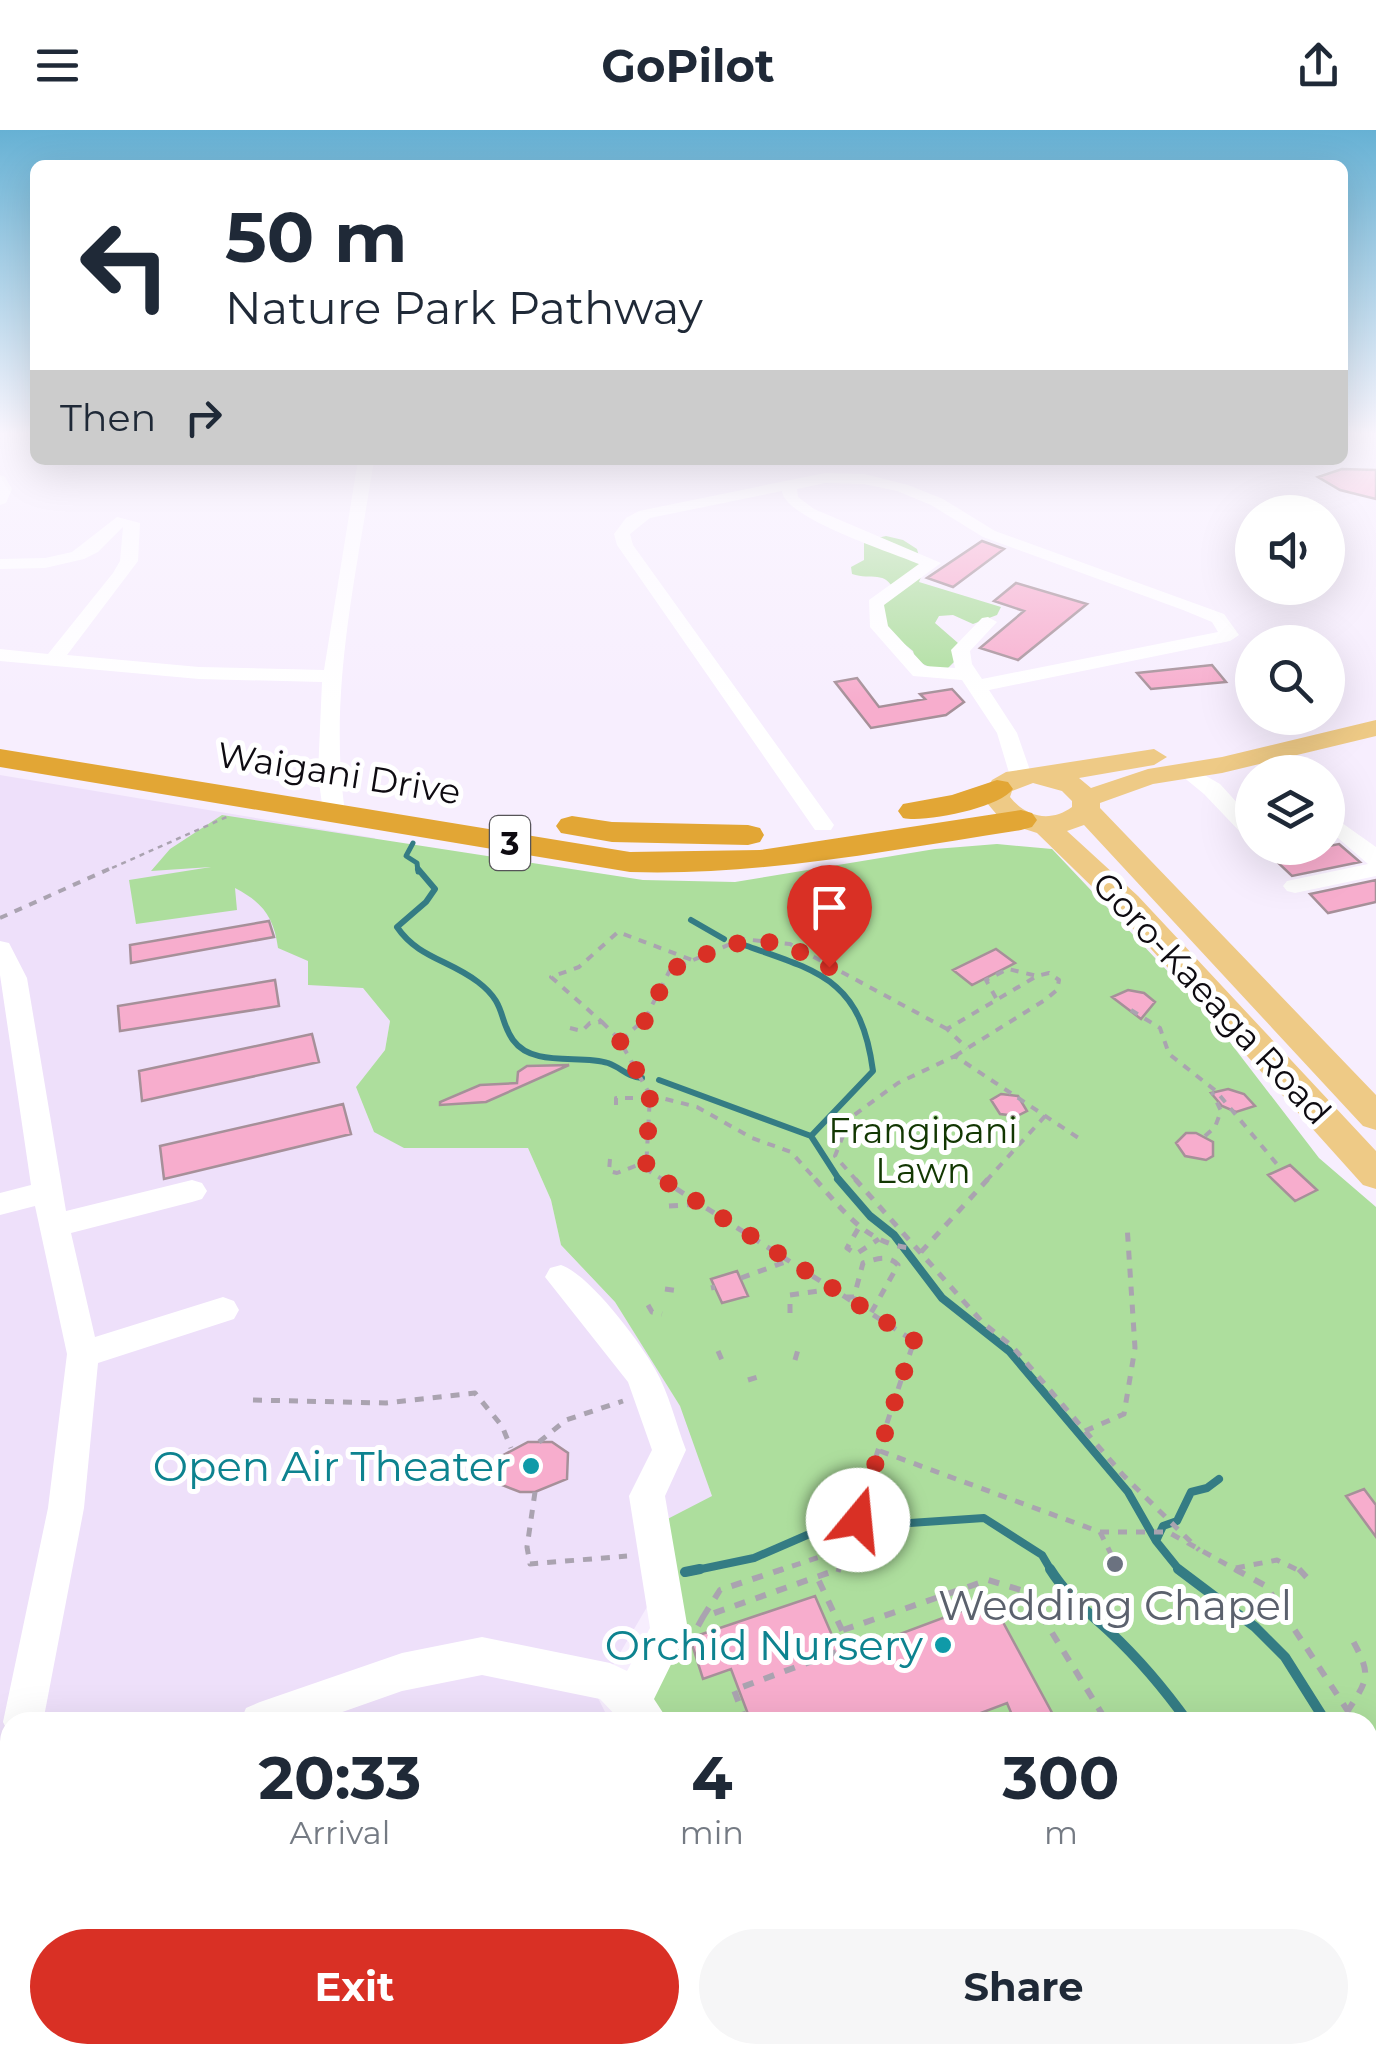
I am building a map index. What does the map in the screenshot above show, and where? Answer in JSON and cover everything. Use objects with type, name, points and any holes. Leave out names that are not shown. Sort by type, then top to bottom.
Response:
[{"type":"highway","name":"Waigani Drive","points":[[0,734],[587,856],[661,864],[760,860],[1033,822]]},
{"type":"highway","name":"Waigani Drive","points":[[0,758],[612,832],[719,837],[959,804],[1022,780]]},
{"type":"main road","points":[[1345,713],[1376,706]]},
{"type":"main road","points":[[1033,822],[1071,822],[1086,805],[1148,777],[1376,728]]},
{"type":"main road","points":[[1022,780],[1175,753],[1250,735]]},
{"type":"main road","name":"Goro-Kaeaga Road","points":[[1376,1117],[1086,805],[1072,784],[1022,780],[1000,806],[1033,822],[1128,903],[1376,1174]]},
{"type":"street","points":[[0,564],[80,554],[97,544],[117,522]]},
{"type":"street","points":[[53,660],[129,561],[132,523],[120,522]]},
{"type":"street","points":[[331,800],[333,676],[356,522]]},
{"type":"street","points":[[631,522],[622,534],[625,545],[823,825]]},
{"type":"street","points":[[833,522],[932,563],[875,604],[879,628],[920,672],[974,680],[1230,635],[1218,618],[1047,551],[983,532],[966,522]]},
{"type":"street","points":[[988,622],[960,650],[962,664],[1006,733],[1022,780]]},
{"type":"street","points":[[0,655],[199,673],[333,676]]},
{"type":"street","points":[[1199,769],[1235,798]]},
{"type":"street","points":[[1199,769],[1235,813]]},
{"type":"street","points":[[1345,833],[1376,859]]},
{"type":"street","points":[[1295,886],[1376,869]]},
{"type":"street","points":[[5,969],[47,1192],[83,1354],[66,1508],[26,1712]]},
{"type":"street","points":[[54,1226],[192,1191]]},
{"type":"street","points":[[0,1204],[47,1192]]},
{"type":"street","points":[[561,1277],[608,1328],[642,1376],[668,1450],[647,1496],[670,1630],[640,1712]]},
{"type":"street","points":[[83,1354],[224,1310]]},
{"type":"street","points":[[288,1712],[402,1672],[482,1656],[610,1682],[639,1712]]},
{"type":"path","points":[[0,918],[238,812]]},
{"type":"path","points":[[646,1169],[650,1097],[642,1078],[620,1041],[551,976],[563,976],[580,967],[618,932],[692,960]]},
{"type":"path","points":[[620,1041],[646,1020],[670,970],[742,939],[790,944],[947,1029],[967,1048]]},
{"type":"path","points":[[997,1000],[986,980],[1008,969],[1037,976]]},
{"type":"path","points":[[947,1029],[1037,976],[1049,973],[1058,980],[1058,990],[955,1056],[898,1083],[850,1118],[835,1156],[984,1323],[1012,1346],[1123,1475],[1199,1550]]},
{"type":"path","points":[[1130,1010],[1160,1028],[1169,1054],[1191,1066],[1222,1106],[1215,1130],[1205,1136]]},
{"type":"path","points":[[570,1028],[582,1031],[590,1023],[602,1022]]},
{"type":"path","points":[[955,1056],[1080,1139]]},
{"type":"path","points":[[1203,1080],[1236,1112],[1282,1169]]},
{"type":"path","points":[[616,1105],[616,1098],[650,1097],[697,1107],[743,1134],[775,1143],[808,1168],[858,1228],[896,1247],[904,1244],[918,1251]]},
{"type":"path","points":[[918,1251],[1046,1115]]},
{"type":"path","points":[[610,1159],[609,1171],[617,1173],[638,1165],[646,1169],[914,1340],[838,1572],[703,1617]]},
{"type":"path","points":[[660,1188],[662,1179]]},
{"type":"path","points":[[669,1206],[703,1206]]},
{"type":"path","points":[[1085,1431],[1124,1414],[1134,1348],[1127,1225]]},
{"type":"path","points":[[858,1228],[847,1248],[856,1254],[879,1239]]},
{"type":"path","points":[[846,1297],[855,1294],[863,1263],[888,1256],[898,1264],[871,1313]]},
{"type":"path","points":[[740,1278],[789,1260]]},
{"type":"path","points":[[665,1289],[679,1291]]},
{"type":"path","points":[[790,1313],[786,1300],[790,1294],[834,1289]]},
{"type":"path","points":[[648,1305],[652,1312],[662,1314]]},
{"type":"path","points":[[795,1360],[799,1346]]},
{"type":"path","points":[[718,1351],[725,1367]]},
{"type":"path","points":[[748,1380],[764,1375]]},
{"type":"path","points":[[253,1400],[379,1404],[475,1392],[508,1431],[511,1448]]},
{"type":"path","points":[[539,1442],[547,1432],[586,1411],[649,1394]]},
{"type":"path","points":[[880,1451],[1100,1532],[1168,1532],[1266,1586],[1347,1712],[1366,1684],[1368,1668],[1353,1641]]},
{"type":"path","points":[[534,1492],[526,1547],[530,1564],[656,1553]]},
{"type":"path","points":[[1100,1532],[1120,1572]]},
{"type":"path","points":[[690,1638],[720,1590],[847,1548]]},
{"type":"path","points":[[1235,1569],[1278,1558],[1290,1560],[1310,1581]]},
{"type":"path","points":[[742,1712],[734,1690],[850,1647],[818,1578]]},
{"type":"path","points":[[842,1630],[988,1580],[1027,1592],[1101,1712]]},
{"type":"shaded area","points":[[0,775],[375,838],[363,988],[390,1021],[385,1050],[356,1087],[528,1148],[551,1200],[561,1245],[615,1302],[684,1412],[712,1496],[596,1694],[605,1712],[0,1712]]},
{"type":"green space","points":[[886,536],[917,549],[923,572],[919,582],[1001,607],[997,615],[973,624],[953,615],[939,616],[935,623],[958,643],[955,661],[947,669],[916,661],[913,651],[887,630],[870,602],[895,592],[887,580],[852,574],[851,567],[864,560],[864,541]]},
{"type":"green space","name":"Frangipani Lawn","points":[[222,815],[643,880],[735,882],[935,849],[997,844],[1052,849],[1209,1015],[1319,1158],[1376,1207],[1376,1712],[624,1712],[674,1617],[652,1527],[712,1496],[680,1406],[615,1302],[561,1245],[551,1200],[528,1148],[404,1148],[374,1132],[356,1087],[385,1050],[390,1021],[363,988],[308,985],[308,961],[278,948],[265,912],[235,888],[237,910],[136,924],[129,880],[211,867],[151,871],[170,849]]},
{"type":"building","points":[[982,541],[1004,549],[953,587],[927,578]]},
{"type":"building","points":[[1016,583],[1087,604],[1018,660],[980,648],[1024,611],[994,601]]},
{"type":"building","points":[[1212,665],[1226,682],[1151,689],[1137,673]]},
{"type":"building","points":[[857,678],[879,707],[925,699],[920,694],[952,689],[964,702],[946,715],[871,728],[835,682]]},
{"type":"building","points":[[1345,849],[1360,862],[1292,876],[1280,865],[1345,865]]},
{"type":"building","points":[[1376,880],[1376,902],[1328,913],[1310,894]]},
{"type":"building","points":[[269,921],[274,937],[131,963],[130,945]]},
{"type":"building","points":[[996,949],[1015,963],[972,985],[953,970]]},
{"type":"building","points":[[275,980],[279,1006],[120,1031],[118,1006]]},
{"type":"building","points":[[1128,990],[1144,993],[1155,1002],[1141,1019],[1112,997]]},
{"type":"building","points":[[312,1034],[319,1062],[142,1101],[139,1071]]},
{"type":"building","points":[[569,1065],[486,1102],[440,1105],[480,1085],[517,1083],[518,1072],[527,1066]]},
{"type":"building","points":[[1228,1089],[1244,1094],[1255,1106],[1236,1112],[1222,1106],[1211,1093]]},
{"type":"building","points":[[1001,1094],[1018,1096],[1027,1111],[1017,1116],[1000,1114],[991,1100]]},
{"type":"building","points":[[343,1104],[351,1134],[164,1179],[160,1146]]},
{"type":"building","points":[[1186,1133],[1196,1133],[1213,1142],[1213,1156],[1206,1160],[1185,1156],[1176,1143]]},
{"type":"building","points":[[1290,1165],[1317,1190],[1295,1201],[1268,1175]]},
{"type":"building","points":[[737,1271],[748,1296],[722,1303],[711,1279]]},
{"type":"building","name":"Open Air Theater","points":[[528,1442],[552,1442],[568,1453],[567,1479],[535,1492],[520,1492],[497,1483],[492,1472],[494,1460]]},
{"type":"building","points":[[1364,1489],[1376,1505],[1376,1537],[1346,1496]]},
{"type":"building","name":"Orchid Nursery","points":[[815,1596],[841,1656],[991,1600],[1052,1712],[1011,1712],[1007,1703],[983,1712],[747,1712],[731,1669],[703,1679],[690,1638]]},
{"type":"waterway","points":[[413,843],[406,856],[417,863],[418,872]]},
{"type":"waterway","points":[[418,869],[435,889],[397,927],[415,946],[487,990],[498,1004],[508,1032],[522,1049],[544,1057],[608,1063],[642,1078]]},
{"type":"waterway","points":[[691,920],[724,939]]},
{"type":"waterway","points":[[744,945],[816,973],[833,984],[859,1017],[873,1071],[811,1136]]},
{"type":"waterway","points":[[659,1080],[811,1136]]},
{"type":"waterway","points":[[811,1136],[840,1181]]},
{"type":"waterway","points":[[838,1179],[870,1216],[894,1235],[942,1298],[1009,1351],[1128,1492],[1156,1541]]},
{"type":"waterway","points":[[1156,1541],[1163,1526],[1177,1521],[1191,1492],[1207,1488],[1219,1479]]},
{"type":"waterway","points":[[687,1572],[754,1558],[821,1529],[984,1518],[1042,1555],[1051,1570]]},
{"type":"waterway","points":[[1156,1541],[1179,1570]]},
{"type":"waterway","points":[[685,1572],[700,1569]]},
{"type":"waterway","points":[[1051,1570],[1070,1595],[1121,1642],[1180,1712]]},
{"type":"waterway","points":[[1179,1570],[1255,1627],[1285,1657],[1320,1712]]},
{"type":"place","name":"Open Air Theater","points":[[531,1466]]},
{"type":"place","name":"Wedding Chapel","points":[[1115,1564]]},
{"type":"place","name":"Orchid Nursery","points":[[943,1645]]},
{"type":"route","points":[[829,967],[790,944],[742,939],[670,970],[646,1020],[620,1041],[650,1095],[646,1169],[914,1340],[858,1520]]}]
